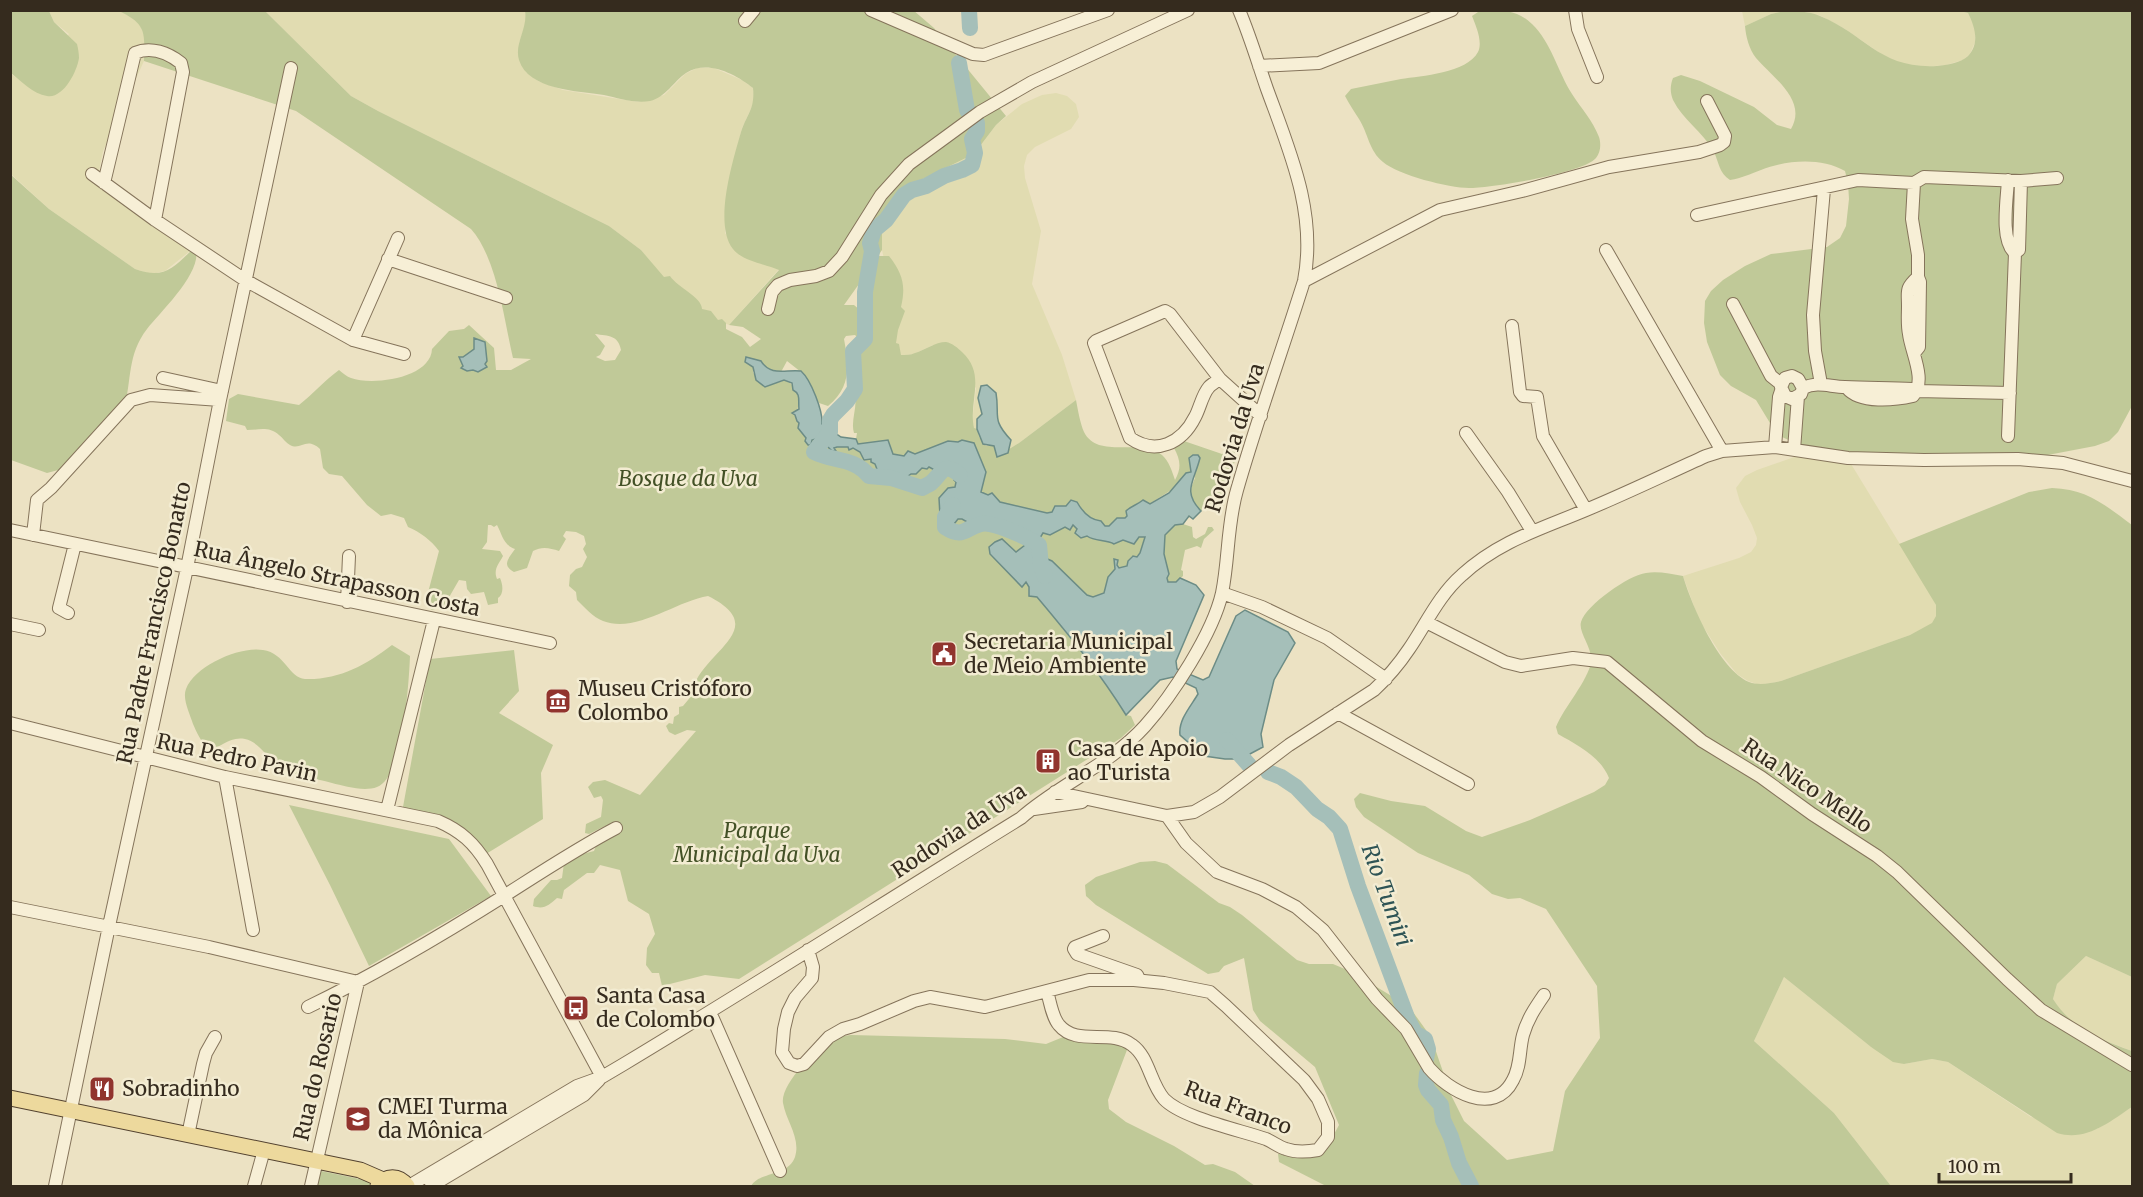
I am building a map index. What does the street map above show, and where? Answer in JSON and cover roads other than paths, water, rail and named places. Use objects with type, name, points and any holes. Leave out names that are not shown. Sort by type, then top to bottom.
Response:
[{"type":"main road","points":[[10,1098],[360,1170],[380,1184],[387,1178],[397,1178],[408,1186]]},
{"type":"street","points":[[745,21],[754,10]]},
{"type":"street","points":[[871,10],[973,54],[984,55],[1108,10]]},
{"type":"street","points":[[1159,10],[1174,17]]},
{"type":"street","points":[[768,309],[772,292],[778,285],[829,271],[842,256],[881,195],[909,164],[980,112],[1032,81],[1188,10]]},
{"type":"street","name":"Rodovia da Uva","points":[[408,1186],[578,1086],[602,1077],[1021,818],[1054,792],[1100,764],[1134,737],[1176,687],[1212,619],[1222,593],[1231,514],[1236,492],[1304,281],[1308,253],[1307,220],[1294,162],[1239,10]]},
{"type":"street","points":[[1259,66],[1319,63],[1452,10]]},
{"type":"street","points":[[1575,10],[1578,29],[1597,77]]},
{"type":"street","points":[[104,183],[135,53],[145,49],[172,56],[181,63],[183,72],[155,220]]},
{"type":"street","name":"Rua Padre Francisco Bonatto","points":[[56,1186],[291,68]]},
{"type":"street","points":[[155,220],[185,100]]},
{"type":"street","points":[[1304,281],[1440,210],[1522,191],[1609,167],[1699,152],[1720,145],[1724,142],[1725,136],[1707,101]]},
{"type":"street","points":[[92,174],[155,220],[245,280],[353,340],[404,354]]},
{"type":"street","points":[[1697,215],[1858,180],[1914,183],[1924,177],[2021,181],[2057,178]]},
{"type":"street","points":[[2008,180],[2006,233],[2015,253],[2008,436]]},
{"type":"street","points":[[2015,253],[2019,250],[2021,181]]},
{"type":"street","points":[[1733,304],[1771,376],[1788,398],[1821,384],[1847,388],[1851,393],[1883,400],[1913,396],[1917,391],[1915,352],[1919,347],[1920,282],[1912,219],[1914,183]]},
{"type":"street","points":[[1821,384],[1815,351],[1813,315],[1824,189]]},
{"type":"street","points":[[353,340],[398,238]]},
{"type":"street","points":[[1606,250],[1722,451]]},
{"type":"street","points":[[388,259],[506,298]]},
{"type":"street","points":[[1220,379],[1208,388],[1186,432],[1169,444],[1141,446],[1130,438],[1094,343],[1165,311],[1170,314],[1220,379],[1261,416]]},
{"type":"street","points":[[1512,326],[1520,392],[1523,396],[1537,397],[1542,436],[1586,510]]},
{"type":"street","points":[[1775,447],[1781,387],[1785,378],[1792,376],[1801,381],[1794,450]]},
{"type":"street","points":[[163,378],[221,396]]},
{"type":"street","points":[[1917,391],[2010,393]]},
{"type":"street","points":[[33,535],[37,500],[51,488],[131,400],[150,395],[221,396]]},
{"type":"street","points":[[1777,426],[1786,423],[1796,426]]},
{"type":"street","points":[[1466,433],[1508,492],[1532,531]]},
{"type":"street","points":[[1054,792],[1167,816],[1194,812],[1220,797],[1288,745],[1374,690],[1386,679],[1409,649],[1441,598],[1461,576],[1495,549],[1532,531],[1722,451],[1775,447],[1848,458],[2018,459],[2063,463],[2133,481]]},
{"type":"street","name":"Rua Ângelo Strapasson Costa","points":[[10,530],[550,643]]},
{"type":"street","points":[[68,613],[59,608],[75,544]]},
{"type":"street","points":[[346,602],[349,556]]},
{"type":"street","points":[[1222,593],[1262,606],[1327,638],[1386,679]]},
{"type":"street","points":[[387,810],[434,620]]},
{"type":"street","name":"Rua Nico Mello","points":[[1426,622],[1505,662],[1521,666],[1573,658],[1607,662],[1702,741],[1761,777],[1884,861],[2041,1010],[2133,1065]]},
{"type":"street","points":[[10,624],[39,630]]},
{"type":"street","points":[[1338,713],[1468,784]]},
{"type":"street","name":"Rua Pedro Pavin","points":[[10,723],[225,777],[438,821],[456,829],[477,847],[602,1077]]},
{"type":"street","points":[[225,777],[253,930]]},
{"type":"street","points":[[1030,810],[1056,804],[1097,801]]},
{"type":"street","points":[[1167,816],[1186,843],[1217,872],[1262,889],[1296,907],[1323,930],[1377,999],[1406,1029],[1429,1068],[1469,1096],[1483,1100],[1496,1097],[1508,1088],[1517,1070],[1523,1036],[1530,1015],[1544,994]]},
{"type":"street","points":[[308,1007],[358,982],[505,895],[582,846],[616,828]]},
{"type":"street","points":[[10,907],[209,947],[358,982]]},
{"type":"street","points":[[1103,936],[1075,947],[1074,950],[1077,954],[1137,975],[1140,981]]},
{"type":"street","name":"Rua Franco","points":[[808,950],[813,967],[812,978],[795,998],[788,1012],[782,1041],[782,1052],[789,1063],[797,1066],[804,1064],[829,1037],[843,1029],[914,1000],[930,997],[986,1007],[1047,991],[1089,980],[1140,981],[1210,992],[1304,1080],[1318,1099],[1328,1122],[1328,1137],[1318,1150],[1302,1152],[1286,1149],[1268,1140],[1225,1127],[1171,1105],[1163,1098],[1142,1056],[1131,1044],[1107,1037],[1070,1035],[1058,1025],[1047,991]]},
{"type":"street","name":"Rua do Rosario","points":[[311,1186],[358,982]]},
{"type":"street","points":[[710,1012],[780,1171]]},
{"type":"street","points":[[188,1135],[203,1064],[215,1037]]},
{"type":"street","name":"Rodovia da Uva","points":[[431,1186],[584,1095],[602,1077]]},
{"type":"street","points":[[254,1186],[264,1150]]},
{"type":"water","points":[[474,338],[485,342],[487,367],[478,372],[461,368],[463,366],[459,357],[463,357],[474,349]]},
{"type":"water","points":[[746,357],[761,361],[774,371],[801,371],[816,396],[822,424],[841,437],[856,439],[858,444],[888,440],[893,454],[904,456],[908,451],[915,454],[948,441],[962,440],[974,443],[986,472],[981,492],[988,495],[992,493],[1000,502],[1047,513],[1052,512],[1055,506],[1066,506],[1071,500],[1077,502],[1087,515],[1101,521],[1105,526],[1109,526],[1117,518],[1125,518],[1126,511],[1143,500],[1150,504],[1169,493],[1186,473],[1191,472],[1189,458],[1198,455],[1200,458],[1191,492],[1195,504],[1201,511],[1193,519],[1189,516],[1183,524],[1175,525],[1165,535],[1164,554],[1169,574],[1168,582],[1176,582],[1180,578],[1196,585],[1204,595],[1176,661],[1177,669],[1203,680],[1209,677],[1236,616],[1245,610],[1288,632],[1295,643],[1274,680],[1261,734],[1263,747],[1236,759],[1204,756],[1180,735],[1183,719],[1198,694],[1196,688],[1173,677],[1160,680],[1126,715],[1095,669],[1061,626],[1037,597],[1029,596],[1029,587],[1026,582],[1022,587],[990,554],[989,547],[1002,539],[1016,552],[1029,542],[1035,544],[1036,554],[1052,561],[1087,595],[1093,597],[1104,593],[1108,577],[1115,569],[1114,559],[1118,560],[1119,568],[1127,566],[1133,556],[1137,557],[1140,553],[1145,537],[1139,537],[1134,544],[1123,540],[1114,544],[1087,536],[1081,538],[1075,533],[1077,529],[1073,525],[1070,530],[1065,527],[1050,535],[1043,533],[1036,540],[992,520],[973,530],[969,530],[969,523],[962,519],[958,519],[951,525],[940,516],[939,498],[948,488],[955,487],[955,477],[949,472],[942,474],[929,467],[922,468],[916,474],[911,474],[904,479],[901,475],[890,480],[884,474],[880,477],[871,459],[864,460],[860,452],[853,448],[849,450],[848,447],[837,447],[834,448],[836,451],[832,451],[825,444],[826,441],[819,438],[812,440],[811,445],[808,445],[792,413],[799,409],[798,395],[793,390],[792,383],[784,380],[765,387],[756,380],[753,367],[745,362]]},
{"type":"water","points":[[987,385],[996,393],[999,422],[1011,440],[1008,453],[997,457],[994,446],[983,444],[977,429],[977,419],[982,414],[978,398],[981,386]]},
{"type":"waterway","name":"Rio Tumiri","points":[[969,10],[970,28]]},
{"type":"waterway","name":"Rio Tumiri","points":[[959,63],[967,110],[977,123],[977,131],[972,139],[975,153],[972,165],[904,195],[886,220],[874,230],[870,243],[872,251],[865,292],[865,339],[853,351],[855,389],[833,415],[830,420],[830,432],[814,452],[857,466],[869,476],[891,478],[922,488],[931,483],[944,470],[950,469],[960,475]]},
{"type":"waterway","name":"Rio Tumiri","points":[[953,505],[945,517],[945,527],[956,532],[964,532],[981,524],[987,524],[1002,527],[1027,538],[1039,545],[1041,566],[1045,576]]},
{"type":"waterway","name":"Rio Tumiri","points":[[1227,740],[1249,765]]},
{"type":"waterway","name":"Rio Tumiri","points":[[1268,772],[1296,787],[1340,829],[1358,886],[1408,1020],[1415,1033],[1425,1039],[1428,1049],[1426,1059]]},
{"type":"waterway","name":"Rio Tumiri","points":[[1427,1073],[1426,1085],[1441,1105],[1443,1120],[1459,1163],[1471,1186]]},
{"type":"place","name":"Secretaria Municipal de Meio Ambiente","points":[[944,654]]},
{"type":"place","name":"Museu Cristóforo Colombo","points":[[558,701]]},
{"type":"place","name":"Casa de Apoio ao Turista","points":[[1048,761]]},
{"type":"place","name":"Santa Casa de Colombo","points":[[576,1008]]},
{"type":"place","name":"Sobradinho","points":[[102,1089]]},
{"type":"place","name":"CMEI Turma da Mônica","points":[[358,1119]]},
{"type":"park label","name":"Bosque da Uva","points":[[688,479]]},
{"type":"park label","name":"Parque Municipal da Uva","points":[[757,843]]}]
